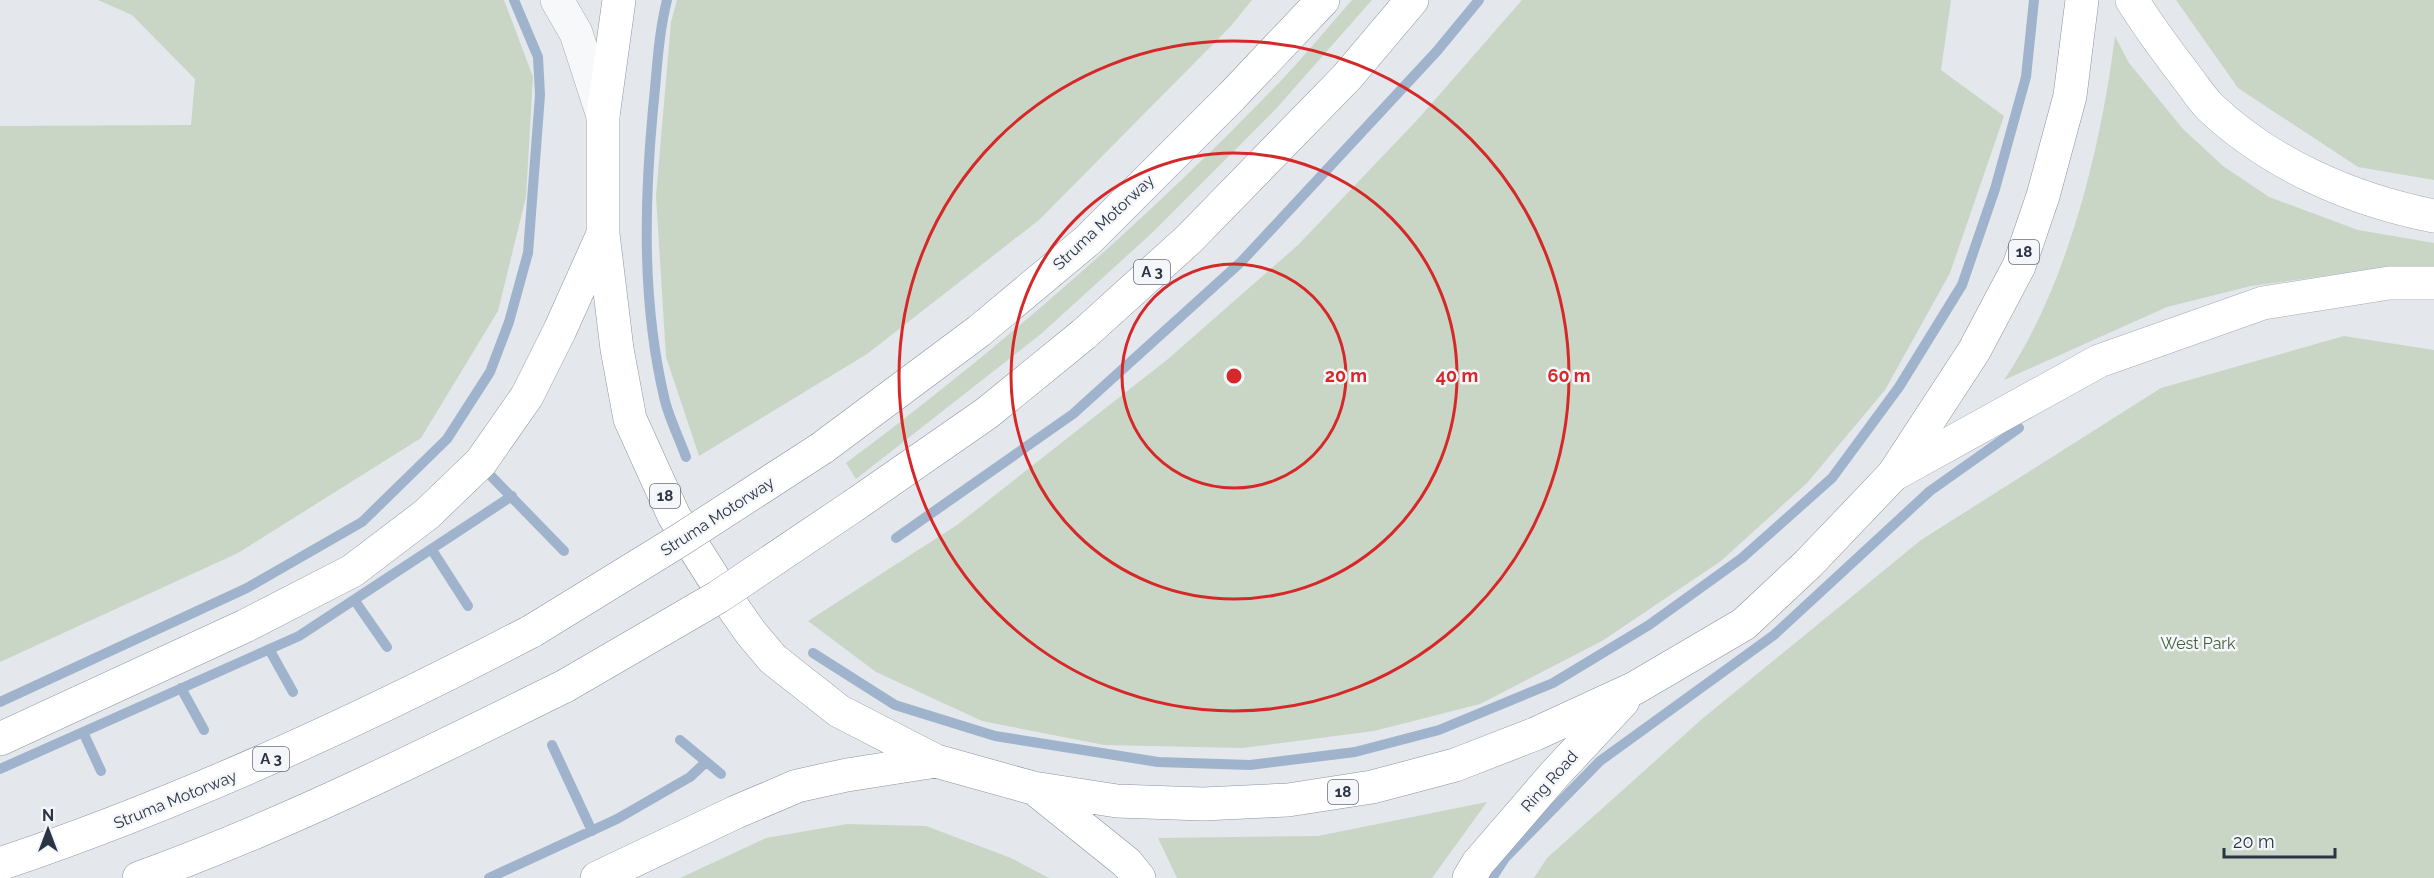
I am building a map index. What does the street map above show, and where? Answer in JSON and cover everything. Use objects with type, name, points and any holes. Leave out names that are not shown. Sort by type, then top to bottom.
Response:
[{"type":"main road","name":"18","points":[[619,0],[603,116],[603,234],[617,349],[630,419],[674,516],[751,633],[783,666],[839,711],[936,761],[1033,788],[1117,801],[1203,804],[1288,800],[1372,787],[1455,765],[1535,734],[1635,688],[1744,624],[1809,564],[1893,475],[1974,351],[2019,266],[2043,196],[2070,96],[2082,0]]},
{"type":"main road","name":"Struma Motorway","points":[[0,864],[89,834],[282,755],[440,679],[532,631],[680,540],[822,448],[979,331],[1088,240],[1233,96],[1323,0]]},
{"type":"main road","name":"A 3","points":[[139,878],[202,855],[372,782],[565,686],[718,597],[856,504],[987,413],[1084,334],[1189,239],[1331,94],[1412,0]]},
{"type":"main road","points":[[2132,0],[2153,33],[2208,106],[2251,143],[2310,176],[2402,210],[2434,216]]},
{"type":"main road","points":[[0,739],[246,626],[352,571],[426,514],[481,462],[527,396],[560,330],[603,234]]},
{"type":"main road","points":[[1893,475],[2099,361],[2121,353],[2263,303],[2389,283],[2434,283]]},
{"type":"main road","name":"Ring Road","points":[[1469,878],[1478,863],[1554,775],[1635,688]]},
{"type":"main road","points":[[597,878],[736,812],[797,786],[847,775],[936,761]]},
{"type":"main road","name":"18","points":[[1033,788],[1127,863],[1139,878]]},
{"type":"street","points":[[557,0],[576,33],[603,116]]},
{"type":"green space","points":[[98,0],[504,0],[533,77],[526,197],[498,311],[421,438],[238,553],[0,662],[0,126],[191,125],[195,79],[132,15]]},
{"type":"green space","points":[[677,0],[1252,0],[1230,27],[1039,220],[867,354],[699,456],[666,357],[656,196],[671,22]]},
{"type":"green space","points":[[1352,0],[1372,0],[1274,111],[1153,232],[1041,334],[856,479],[846,463],[1011,333],[1116,241],[1218,145],[1267,95]]},
{"type":"green space","points":[[1522,0],[1951,0],[1941,70],[2004,116],[1950,273],[1885,390],[1807,483],[1721,561],[1602,641],[1480,704],[1374,731],[1242,748],[1104,745],[982,721],[876,672],[808,621],[957,525],[1168,359],[1298,245],[1419,118]]},
{"type":"green space","points":[[2176,0],[2434,0],[2434,180],[2358,167],[2238,88]]},
{"type":"green space","points":[[2115,36],[2129,63],[2183,129],[2223,166],[2269,197],[2358,230],[2434,243],[2434,271],[2346,273],[2251,286],[2167,307],[2004,380],[2027,343],[2064,259],[2091,169],[2101,124]]},
{"type":"green space","name":"West Park","points":[[2344,336],[2434,350],[2434,878],[1534,878],[1547,858],[1702,719],[1921,540],[2161,388]]},
{"type":"green space","points":[[1487,802],[1432,878],[1177,878],[1158,838],[1318,836]]},
{"type":"green space","points":[[847,824],[926,826],[1011,858],[1049,878],[680,878],[766,838]]},
{"type":"waterway","points":[[0,702],[247,588],[362,522],[447,439],[490,372],[509,322],[528,253],[540,95],[538,57],[514,0]]},
{"type":"waterway","points":[[667,0],[660,41],[650,146],[647,256],[652,329],[658,365],[667,408],[686,457]]},
{"type":"waterway","points":[[896,538],[1073,414],[1241,262],[1437,51],[1479,0]]},
{"type":"waterway","points":[[813,653],[895,705],[995,736],[1158,762],[1250,765],[1355,752],[1439,730],[1553,683],[1649,625],[1742,558],[1832,478],[1899,387],[1962,285],[1995,189],[2026,77],[2034,0]]},
{"type":"waterway","points":[[1492,878],[1505,858],[1600,761],[1774,635],[1930,491],[2019,428]]},
{"type":"waterway","points":[[490,475],[564,551]]},
{"type":"waterway","points":[[0,769],[299,636],[512,496]]},
{"type":"waterway","points":[[432,550],[468,606]]},
{"type":"waterway","points":[[355,601],[387,647]]},
{"type":"waterway","points":[[269,649],[293,692]]},
{"type":"waterway","points":[[181,688],[204,730]]},
{"type":"waterway","points":[[83,732],[101,771]]},
{"type":"waterway","points":[[680,740],[721,774]]},
{"type":"waterway","points":[[552,745],[592,831]]},
{"type":"waterway","points":[[489,878],[617,819],[690,777],[706,762]]}]
